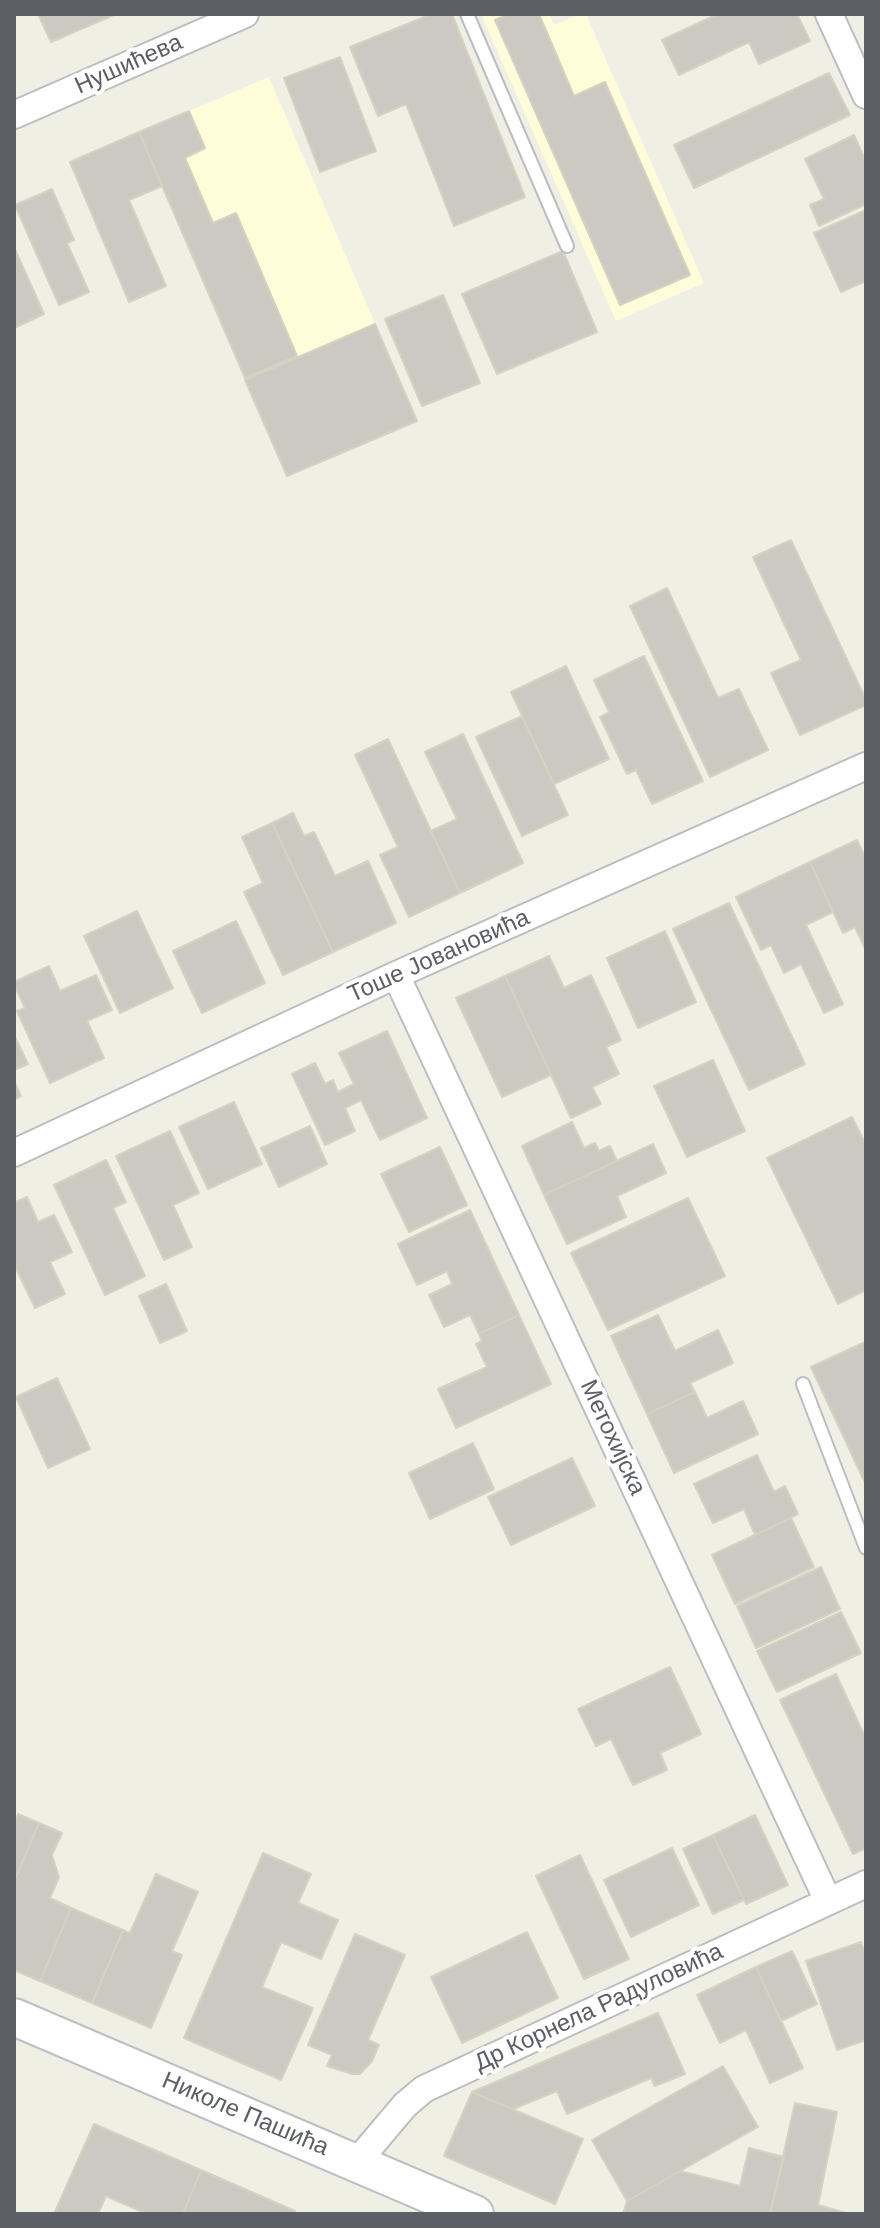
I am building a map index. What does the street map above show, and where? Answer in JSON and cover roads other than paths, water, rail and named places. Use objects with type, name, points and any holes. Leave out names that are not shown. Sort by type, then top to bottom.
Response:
[{"type":"main road","name":"Николе Пашића","points":[[14,2017],[475,2214]]},
{"type":"street","name":"Нушићева","points":[[14,115],[245,14]]},
{"type":"street","points":[[829,14],[866,95]]},
{"type":"street","name":"Тоше Јовановића","points":[[14,1153],[396,975],[866,766]]},
{"type":"street","name":"Метохијска","points":[[396,975],[828,1901]]},
{"type":"street","name":"Др Корнела Радуловића","points":[[356,2163],[405,2105],[424,2089],[866,1884]]},
{"type":"lane","points":[[467,14],[567,246]]},
{"type":"lane","points":[[803,1384],[866,1548]]}]
